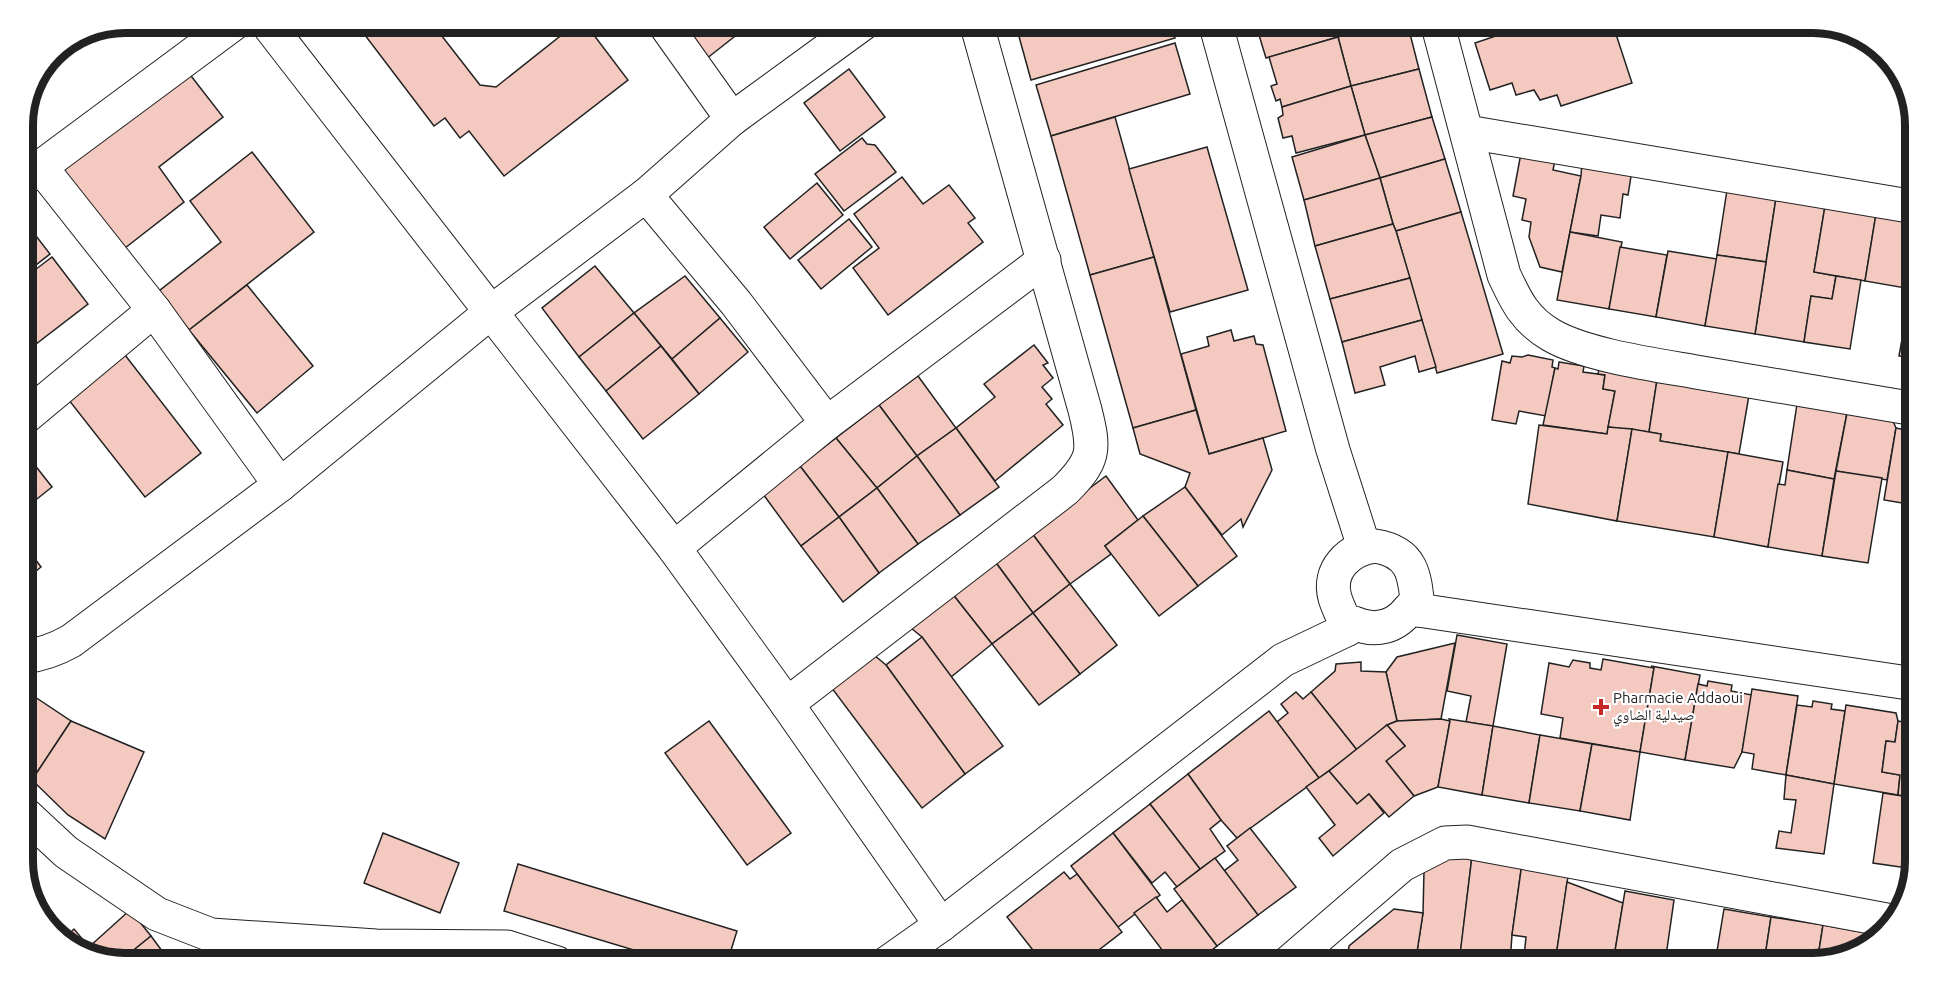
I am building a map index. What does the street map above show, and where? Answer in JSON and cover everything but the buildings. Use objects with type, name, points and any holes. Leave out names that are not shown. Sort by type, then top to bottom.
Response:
[{"type":"street","points":[[33,171],[221,33]]},
{"type":"street","points":[[275,33],[674,548],[787,704],[941,925]]},
{"type":"street","points":[[671,33],[732,119]]},
{"type":"street","points":[[33,656],[54,651],[71,641],[280,485],[491,312],[646,195],[732,119],[850,33]]},
{"type":"street","points":[[787,704],[1065,490],[1083,472],[1091,454],[1090,431],[979,33]]},
{"type":"street","points":[[1218,33],[1330,439],[1364,547]]},
{"type":"street","points":[[1440,33],[1504,275],[1516,301],[1529,319],[1552,336],[1585,349],[1658,365],[1905,407]]},
{"type":"street","points":[[1467,132],[1905,205]]},
{"type":"street","points":[[33,174],[154,310],[280,485]]},
{"type":"street","points":[[646,195],[736,303],[827,423]]},
{"type":"street","points":[[674,548],[827,423],[1044,260]]},
{"type":"street","points":[[33,410],[154,310]]},
{"type":"street","points":[[1348,628],[1335,598],[1335,576],[1346,558],[1364,547],[1385,547],[1404,558],[1415,577],[1418,610]]},
{"type":"street","points":[[901,953],[941,925],[1284,660],[1354,623],[1375,629],[1385,627],[1404,617],[1410,608],[1905,682]]},
{"type":"street","points":[[33,821],[66,852],[157,914],[211,934],[470,953]]},
{"type":"street","points":[[1300,953],[1402,865],[1445,843],[1479,844],[1883,919]]},
{"type":"place","name":"Pharmacie Addaoui صيدلية الضاوي","points":[[1601,707]]}]
